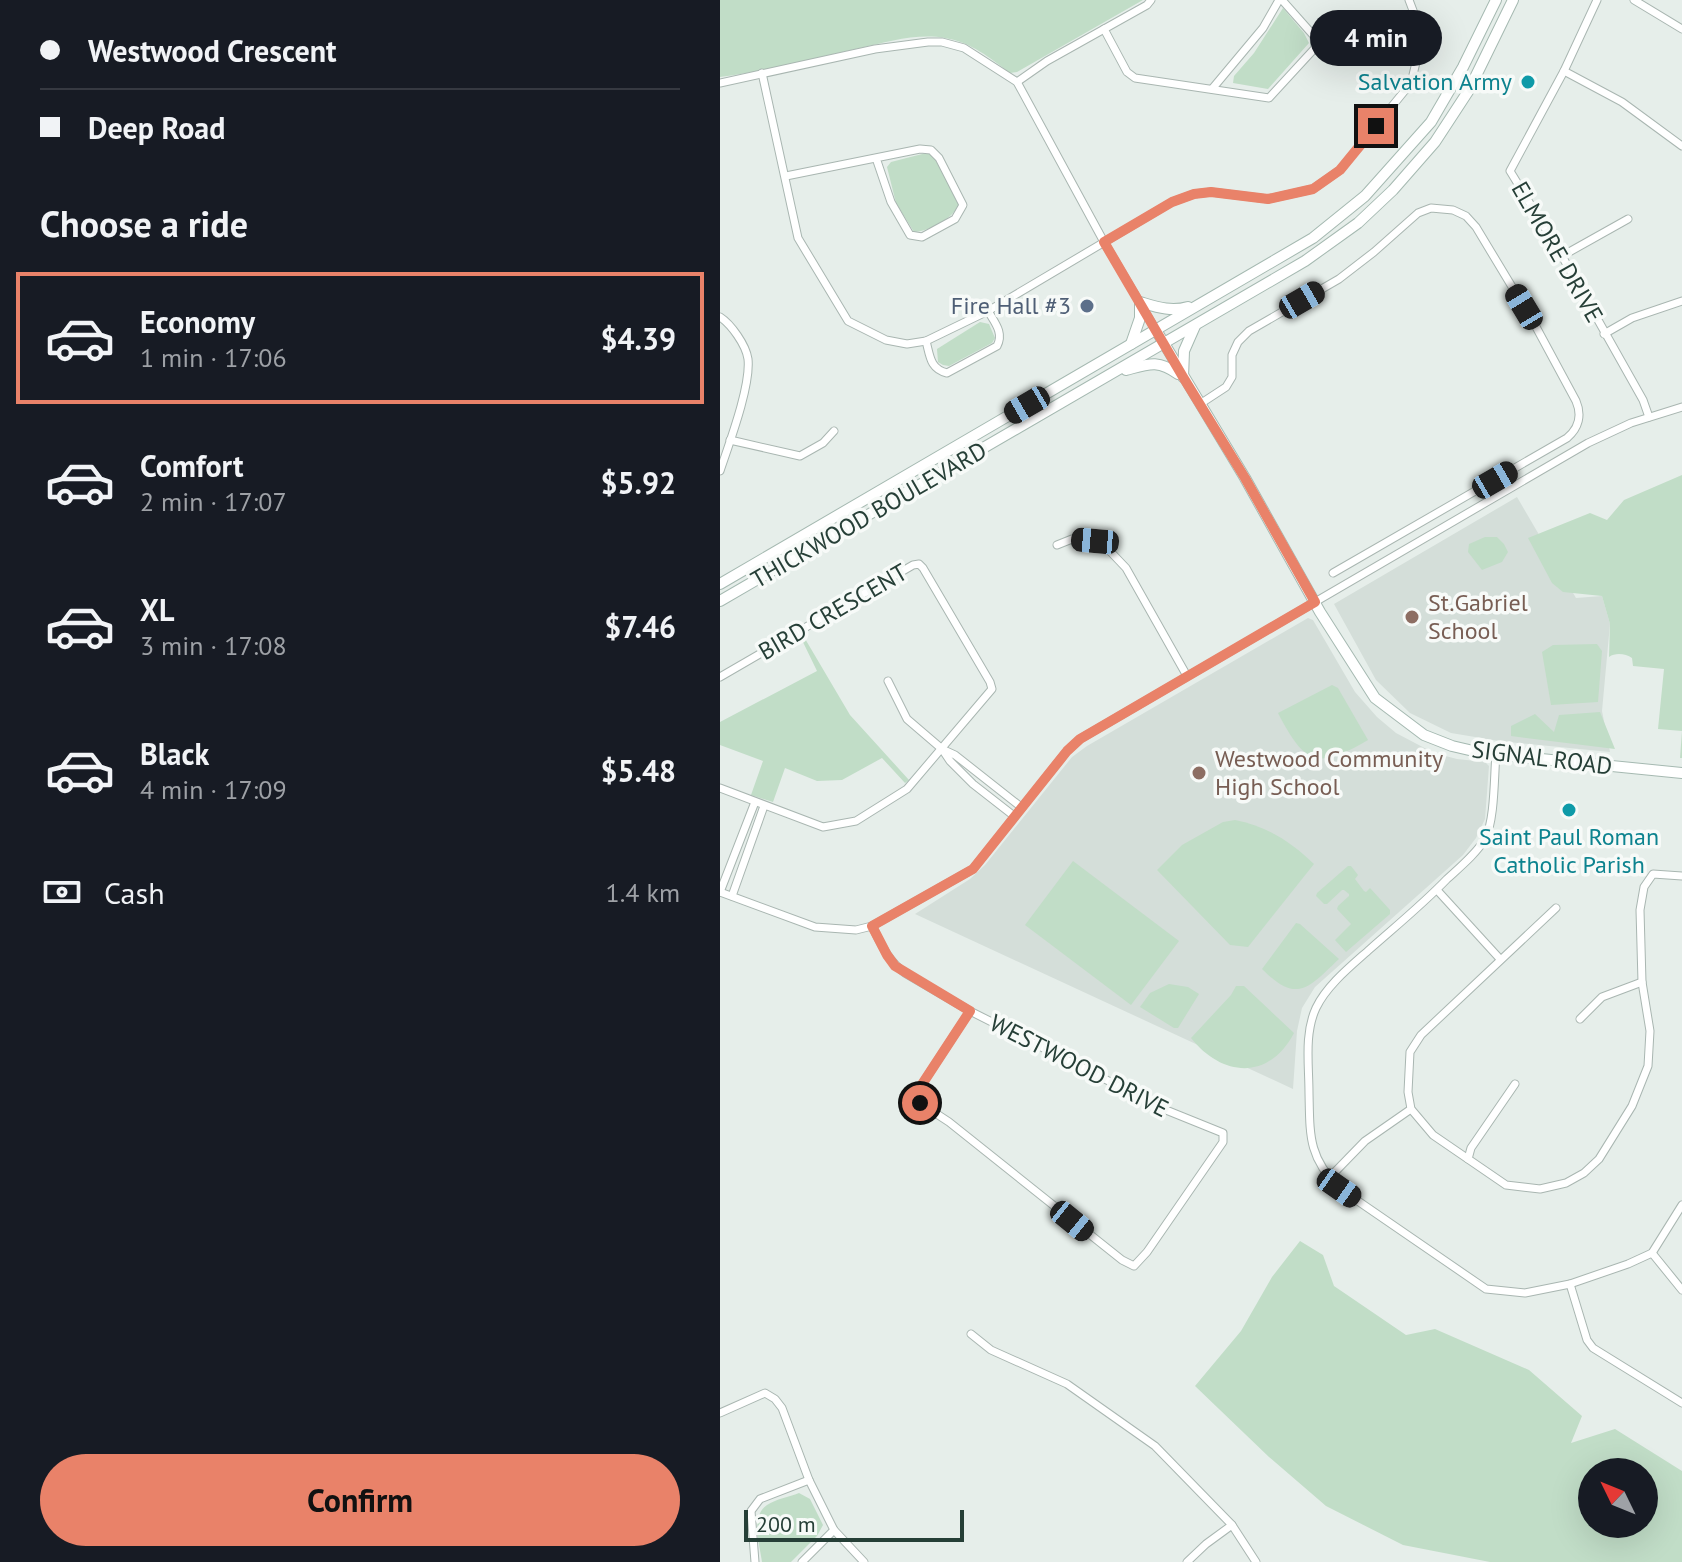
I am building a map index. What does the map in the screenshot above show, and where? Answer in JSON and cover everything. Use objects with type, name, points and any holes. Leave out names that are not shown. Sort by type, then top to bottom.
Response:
[{"type":"main road","name":"THICKWOOD BOULEVARD","points":[[720,584],[1313,238],[1365,196],[1431,122],[1496,0]]},
{"type":"main road","name":"THICKWOOD BOULEVARD","points":[[720,601],[1305,261],[1358,223],[1393,190],[1435,142],[1469,90],[1513,0]]},
{"type":"main road","points":[[1131,344],[1140,318],[1140,302],[1177,310],[1201,303]]},
{"type":"main road","points":[[1183,377],[1184,351],[1195,326]]},
{"type":"main road","name":"SIGNAL ROAD","points":[[1156,330],[1315,602],[1375,698],[1424,735],[1452,746],[1482,753],[1682,773]]},
{"type":"main road","points":[[1112,374],[1153,363],[1168,366],[1183,377]]},
{"type":"street","points":[[1017,82],[1151,0]]},
{"type":"street","points":[[1104,29],[1127,72],[1135,78],[1269,98],[1315,48],[1314,36],[1280,0],[1263,28],[1212,89]]},
{"type":"street","points":[[762,73],[798,238],[848,321],[886,340],[907,344],[926,341],[988,311],[1172,202],[1211,192],[1268,199],[1313,189],[1340,170],[1411,83],[1420,46],[1417,21],[1409,0]]},
{"type":"street","name":"ELMORE DRIVE","points":[[1597,0],[1564,71],[1510,171],[1562,256],[1643,400],[1649,417]]},
{"type":"street","points":[[1634,0],[1682,29]]},
{"type":"street","points":[[720,83],[875,49],[928,42],[964,48],[1017,82],[1156,330]]},
{"type":"street","points":[[1564,71],[1622,102],[1682,146]]},
{"type":"street","points":[[786,176],[920,149],[931,150],[939,158],[963,205],[955,219],[922,237],[910,235],[891,202],[876,158]]},
{"type":"street","points":[[1200,404],[1226,387],[1232,377],[1232,355],[1238,342],[1249,331],[1339,279],[1418,213],[1431,208],[1453,210],[1466,216],[1476,227],[1576,401],[1579,422],[1567,438],[1333,573]]},
{"type":"street","points":[[1562,256],[1628,219]]},
{"type":"street","points":[[1604,334],[1632,318],[1682,301]]},
{"type":"street","points":[[926,341],[932,366],[947,373],[997,346],[1001,340],[988,311]]},
{"type":"street","points":[[720,317],[724,318],[748,356],[748,378],[720,471]]},
{"type":"street","points":[[755,802],[720,892],[815,927],[856,930],[872,926],[973,869],[1067,751],[1080,739],[1588,443],[1612,431],[1682,407]]},
{"type":"street","points":[[730,440],[800,456],[823,443],[834,431]]},
{"type":"street","points":[[1057,545],[1072,539],[1095,541],[1107,548],[1126,568],[1187,676]]},
{"type":"street","points":[[1376,548],[1384,561]]},
{"type":"street","name":"BIRD CRESCENT","points":[[720,677],[919,564],[992,689],[907,789],[856,821],[823,827],[720,788]]},
{"type":"street","points":[[888,681],[907,719],[942,749],[973,784],[1014,816]]},
{"type":"street","points":[[942,749],[955,755],[1021,807]]},
{"type":"street","points":[[1496,754],[1490,821],[1486,837],[1478,849],[1347,970],[1316,1008],[1309,1037],[1310,1127],[1314,1151],[1321,1167],[1339,1188],[1486,1289],[1525,1293],[1570,1284],[1628,1264],[1652,1253],[1682,1205]]},
{"type":"street","points":[[973,784],[980,775]]},
{"type":"street","points":[[732,896],[764,806]]},
{"type":"street","points":[[737,846],[748,850]]},
{"type":"street","points":[[1556,908],[1421,1035],[1410,1052],[1408,1092],[1411,1109],[1433,1135],[1506,1185],[1540,1189],[1566,1183],[1584,1173],[1599,1159],[1632,1106],[1648,1066],[1650,1031],[1642,982],[1640,910],[1644,887],[1653,874],[1682,876]]},
{"type":"street","points":[[1437,890],[1500,959]]},
{"type":"street","name":"WESTWOOD DRIVE","points":[[872,926],[895,966],[970,1011],[1166,1110],[1223,1133],[1223,1142],[1134,1266],[1122,1260],[949,1122],[920,1103],[917,1092],[970,1011]]},
{"type":"street","points":[[1580,1019],[1602,997],[1642,982]]},
{"type":"street","points":[[1468,1159],[1471,1148],[1515,1084]]},
{"type":"street","points":[[1329,1178],[1365,1141],[1411,1109]]},
{"type":"street","points":[[1652,1253],[1682,1290]]},
{"type":"street","points":[[1570,1284],[1587,1340],[1593,1348],[1682,1403]]},
{"type":"street","points":[[971,1334],[991,1350],[1067,1384],[1155,1446],[1232,1525],[1256,1562]]},
{"type":"street","points":[[720,1413],[765,1393],[775,1399],[782,1408],[809,1480],[834,1530],[864,1562]]},
{"type":"street","points":[[755,1562],[751,1511],[754,1505],[760,1499],[809,1480]]},
{"type":"street","points":[[1187,1562],[1232,1525]]},
{"type":"street","points":[[802,1562],[834,1530]]},
{"type":"shaded area","points":[[1517,497],[1576,598],[1602,596],[1610,624],[1602,711],[1610,752],[1451,733],[1410,713],[1376,680],[1334,604]]},
{"type":"shaded area","points":[[1308,618],[1313,620],[1355,692],[1396,733],[1434,753],[1485,762],[1489,766],[1485,819],[1463,855],[1315,987],[1302,1008],[1297,1031],[1293,1089],[915,914],[970,879],[985,865],[1072,757]]},
{"type":"green space","points":[[720,0],[1143,0],[1017,72],[1010,73],[980,51],[963,43],[945,38],[913,37],[720,77]]},
{"type":"green space","points":[[1283,8],[1309,43],[1268,89],[1233,83],[1234,76],[1254,53]]},
{"type":"green space","points":[[926,153],[933,155],[959,205],[940,223],[914,232],[896,203],[887,167],[891,162]]},
{"type":"green space","points":[[980,322],[989,324],[995,338],[992,343],[949,366],[938,362],[937,349]]},
{"type":"green space","points":[[1682,475],[1682,731],[1658,729],[1664,669],[1633,666],[1632,658],[1624,655],[1609,657],[1610,624],[1602,596],[1563,592],[1552,583],[1528,538],[1590,513],[1607,520],[1624,500]]},
{"type":"green space","points":[[1485,537],[1497,537],[1508,552],[1502,562],[1482,570],[1468,552],[1469,544]]},
{"type":"green space","points":[[804,637],[850,715],[909,780],[905,783],[882,758],[842,780],[817,781],[785,768],[773,802],[751,795],[763,761],[720,745],[720,722],[817,671],[801,638]]},
{"type":"green space","points":[[1597,644],[1602,651],[1598,702],[1551,705],[1542,652],[1553,645]]},
{"type":"green space","points":[[1332,685],[1338,688],[1368,740],[1336,756],[1314,757],[1296,743],[1278,713]]},
{"type":"green space","points":[[1600,712],[1615,749],[1511,736],[1511,726],[1535,714],[1554,732],[1559,715]]},
{"type":"green space","points":[[1235,820],[1278,836],[1314,864],[1248,947],[1230,945],[1157,870],[1182,845],[1223,822]]},
{"type":"green space","points":[[1073,861],[1179,941],[1131,1005],[1025,925]]},
{"type":"green space","points":[[1348,866],[1358,875],[1355,879],[1364,891],[1370,888],[1390,910],[1390,914],[1346,952],[1335,940],[1351,924],[1337,909],[1349,894],[1342,890],[1327,904],[1316,896]]},
{"type":"green space","points":[[1296,923],[1339,959],[1311,984],[1294,989],[1285,987],[1262,969]]},
{"type":"green space","points":[[1169,984],[1188,987],[1199,994],[1178,1028],[1140,1007],[1150,993]]},
{"type":"green space","points":[[1236,986],[1244,986],[1294,1033],[1284,1049],[1259,1066],[1231,1066],[1203,1051],[1191,1038]]},
{"type":"green space","points":[[1300,1241],[1323,1255],[1334,1286],[1406,1335],[1435,1329],[1529,1370],[1582,1416],[1571,1443],[1615,1429],[1682,1471],[1682,1562],[1490,1562],[1403,1545],[1326,1506],[1195,1386],[1241,1331],[1272,1277]]},
{"type":"green space","points":[[799,1493],[810,1499],[823,1525],[817,1536],[791,1562],[762,1562],[757,1524],[762,1510],[774,1501]]},
{"type":"place","name":"Salvation Army","points":[[1528,82]]},
{"type":"place","name":"Fire Hall #3","points":[[1087,306]]},
{"type":"place","name":"St.Gabriel School","points":[[1412,617]]},
{"type":"place","name":"Westwood Community High School","points":[[1199,773]]},
{"type":"place","name":"Saint Paul Roman Catholic Parish","points":[[1569,810]]},
{"type":"route","points":[[920,1103],[917,1092],[970,1011],[895,966],[872,926],[973,869],[1067,751],[1080,739],[1315,602],[1275,529],[1104,242],[1172,202],[1194,194],[1211,192],[1268,199],[1313,189],[1340,170],[1376,126]]}]
